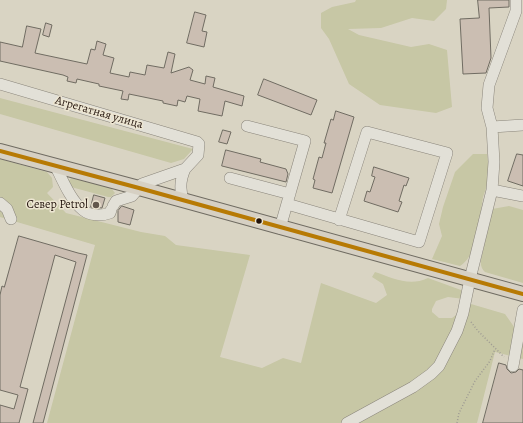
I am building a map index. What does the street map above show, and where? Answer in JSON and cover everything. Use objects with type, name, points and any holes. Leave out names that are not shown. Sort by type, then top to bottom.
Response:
[{"type":"main road","points":[[0,151],[523,294]]},
{"type":"street","points":[[347,423],[413,387],[431,374],[439,366],[457,331],[463,313],[492,190],[494,162],[492,127],[487,108],[489,85],[516,11],[516,0]]},
{"type":"street","name":"Агрегатная улица","points":[[0,84],[197,142],[199,150],[198,155],[185,169]]},
{"type":"street","points":[[492,127],[523,125]]},
{"type":"street","points":[[247,126],[304,141],[280,228]]},
{"type":"street","points":[[230,178],[288,199],[339,220],[418,242],[447,153],[367,132],[339,220]]},
{"type":"street","points":[[55,165],[70,194],[84,211],[103,215],[110,213],[116,201],[132,196],[142,184],[185,169]]},
{"type":"street","points":[[184,201],[180,186],[181,178],[185,169]]},
{"type":"street","points":[[492,190],[523,196]]},
{"type":"street","points":[[0,203],[6,209],[11,219]]},
{"type":"street","points":[[514,364],[523,310]]},
{"type":"path","points":[[463,313],[495,349],[514,364]]},
{"type":"path","points":[[457,423],[459,413],[475,381],[490,361],[495,349]]},
{"type":"green space","points":[[356,0],[447,0],[446,9],[434,21],[412,18],[381,28],[348,29],[359,35],[411,47],[429,44],[447,50],[452,107],[436,113],[380,105],[349,84],[329,39],[321,28],[321,13],[332,7],[355,2]]},
{"type":"green space","points":[[0,98],[193,149],[184,159],[171,163],[0,114]]},
{"type":"green space","points":[[473,154],[487,154],[490,177],[483,197],[481,211],[509,206],[523,210],[523,283],[485,272],[481,266],[484,246],[475,243],[473,250],[465,262],[460,266],[432,259],[442,236],[439,224],[455,172]]},
{"type":"green space","points":[[0,159],[47,172],[52,178],[53,187],[47,193],[66,213],[141,232],[165,236],[176,245],[250,255],[220,357],[262,368],[283,358],[301,363],[321,283],[376,303],[387,295],[383,284],[372,277],[375,272],[408,282],[421,281],[428,278],[461,290],[464,299],[448,297],[436,301],[432,312],[439,318],[452,318],[471,304],[505,314],[517,331],[523,332],[523,359],[495,352],[477,423],[47,423],[95,245],[0,217]]},
{"type":"green space","points":[[71,178],[111,188],[115,193],[111,197],[108,197],[71,187],[68,182]]},
{"type":"building","points":[[478,0],[509,0],[509,7],[489,8],[491,58],[486,73],[463,74],[460,19],[479,18]]},
{"type":"building","points":[[195,12],[206,15],[202,31],[207,32],[204,47],[187,43]]},
{"type":"building","points":[[46,23],[52,25],[49,37],[43,35]]},
{"type":"building","points":[[27,26],[41,29],[35,53],[87,64],[91,49],[95,50],[97,41],[106,44],[103,55],[114,58],[110,73],[129,77],[130,72],[145,75],[147,65],[164,68],[168,52],[175,54],[171,73],[189,67],[193,70],[190,80],[205,84],[206,76],[215,78],[213,87],[244,96],[242,106],[225,101],[222,116],[198,111],[200,99],[187,96],[185,102],[178,100],[177,106],[163,103],[163,101],[129,94],[128,100],[121,99],[123,91],[99,86],[99,84],[77,79],[76,83],[67,81],[68,77],[63,75],[0,61],[0,42],[22,47]]},
{"type":"building","points":[[264,79],[317,100],[311,115],[258,95]]},
{"type":"building","points":[[336,111],[354,117],[332,193],[313,188],[315,180],[313,179],[319,157],[322,158],[326,143],[324,143],[331,119],[333,120]]},
{"type":"building","points":[[223,130],[231,132],[227,144],[219,142]]},
{"type":"building","points":[[226,150],[261,159],[260,162],[286,169],[288,174],[286,182],[222,166]]},
{"type":"building","points":[[517,154],[523,155],[523,186],[508,181]]},
{"type":"building","points":[[374,167],[409,178],[406,186],[404,185],[399,201],[402,202],[398,212],[364,201],[367,191],[370,192],[375,177],[372,176]]},
{"type":"building","points":[[94,195],[105,198],[102,208],[91,207]]},
{"type":"building","points":[[122,206],[134,210],[130,225],[118,222],[118,211]]},
{"type":"building","points":[[19,236],[87,255],[43,423],[33,423],[76,262],[55,255],[20,387],[28,389],[19,423],[0,423],[0,405],[14,409],[18,395],[0,390],[0,295],[2,286],[4,287]]},
{"type":"building","points":[[499,363],[506,365],[507,369],[511,373],[516,372],[519,369],[523,370],[523,423],[483,423]]},
{"type":"transit line","points":[[0,151],[523,294]]},
{"type":"place","name":"Север Petrol","points":[[96,205]]}]
